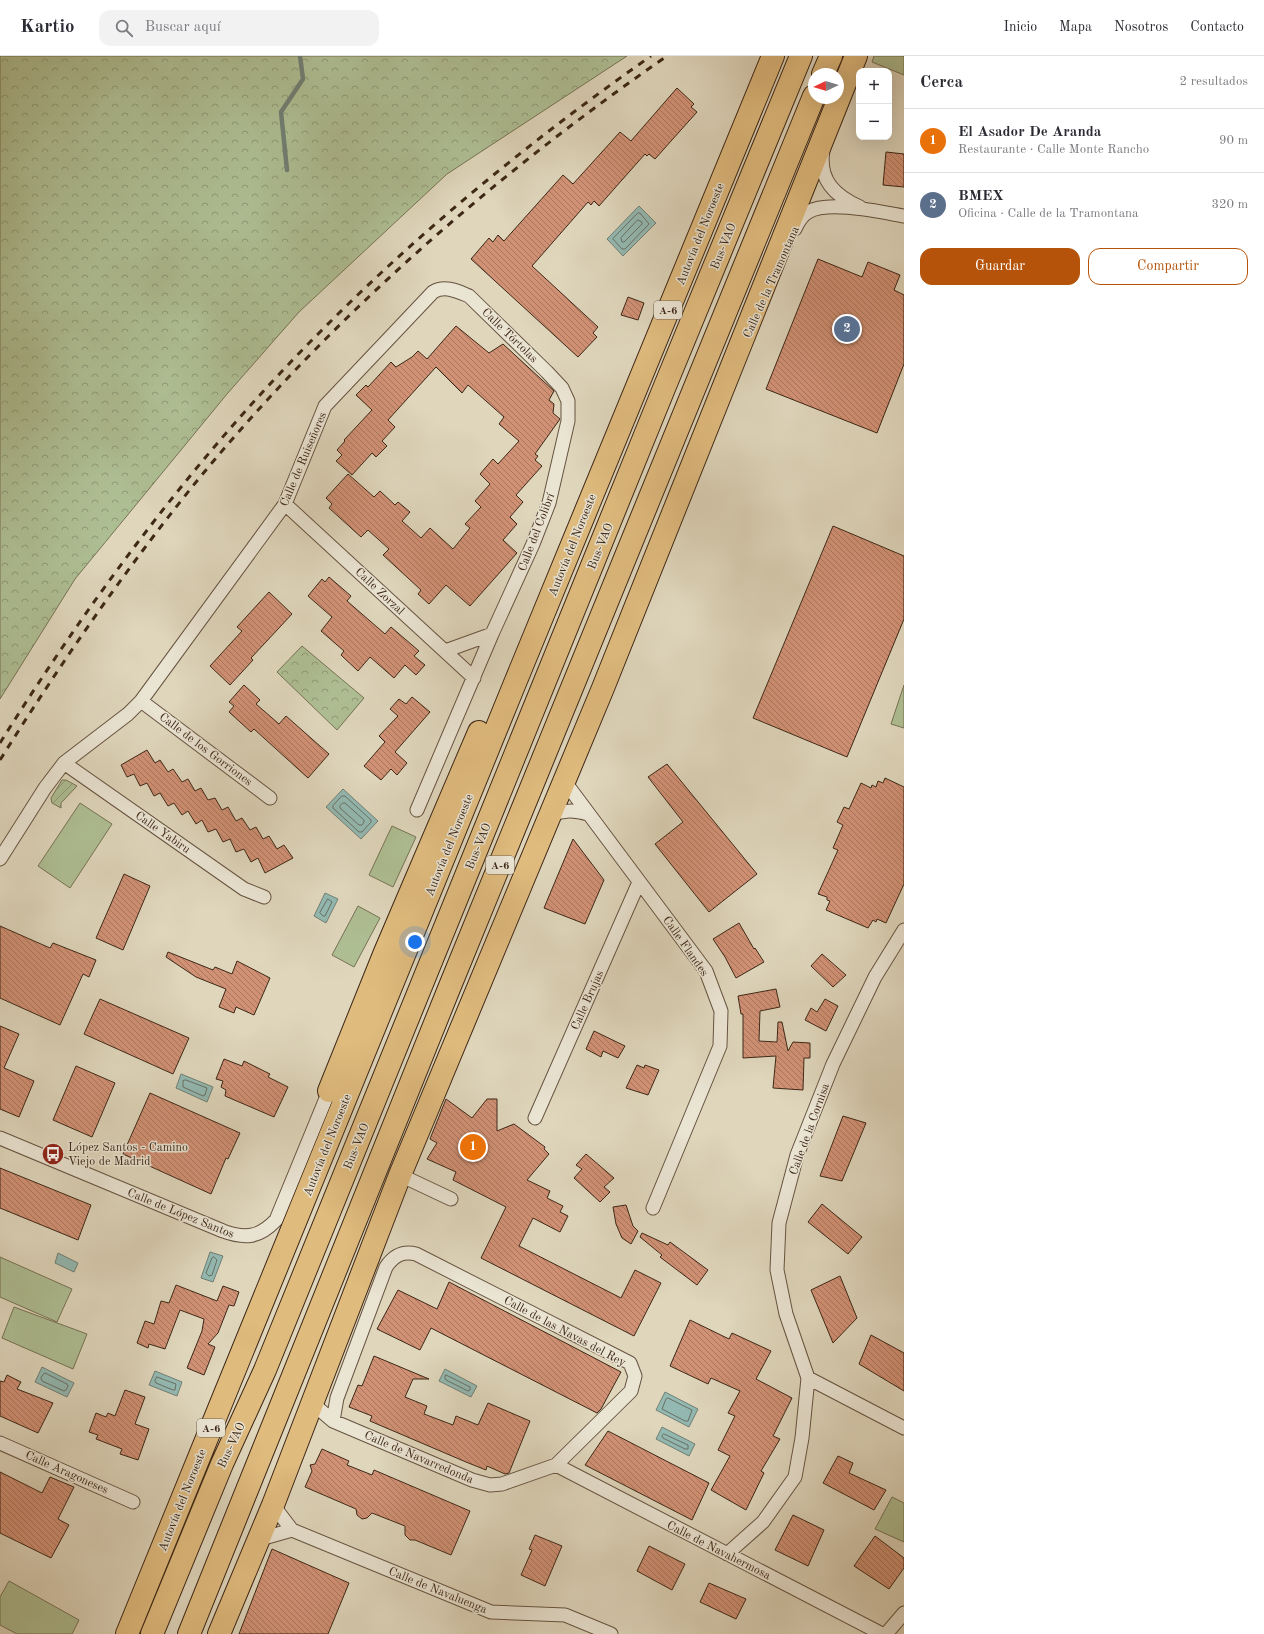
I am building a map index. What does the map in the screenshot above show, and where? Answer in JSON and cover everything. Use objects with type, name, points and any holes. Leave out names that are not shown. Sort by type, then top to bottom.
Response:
[{"type":"highway","name":"Autovía del Noroeste","points":[[127,1634],[773,56]]},
{"type":"highway","name":"Bus-VAO","points":[[152,1634],[222,1464],[266,1370],[656,408],[802,56]]},
{"type":"highway","points":[[826,68],[831,56]]},
{"type":"highway","points":[[844,84],[856,56]]},
{"type":"highway","name":"A-6","points":[[189,1634],[445,998],[811,104]]},
{"type":"highway","points":[[219,1634],[273,1504],[400,1175],[551,815],[836,104]]},
{"type":"highway","points":[[329,1091],[388,944],[547,575],[564,565]]},
{"type":"highway","points":[[164,1634],[231,1467],[266,1370]]},
{"type":"street","name":"Calle de la Tramontana","points":[[836,104],[824,144],[822,157],[823,169],[828,184],[842,198],[865,210]]},
{"type":"street","name":"Calle de la Tramontana","points":[[724,386],[798,221],[808,212],[827,207],[865,210],[904,216]]},
{"type":"street","name":"Calle Tórtolas","points":[[438,289],[453,289],[469,296],[547,372],[562,388],[568,401]]},
{"type":"street","name":"Calle de Ruiseñores","points":[[0,858],[49,781],[64,763],[128,714],[141,701],[286,504],[325,406],[433,292],[438,289]]},
{"type":"street","name":"Calle del Colibrí","points":[[417,810],[492,634],[533,544],[549,503],[566,428],[568,401]]},
{"type":"street","name":"Calle Zorzal","points":[[286,504],[474,678]]},
{"type":"street","points":[[445,651],[492,634]]},
{"type":"street","name":"Calle de los Gorriones","points":[[141,701],[270,798]]},
{"type":"street","name":"Calle Yabiru","points":[[64,763],[244,889],[264,897]]},
{"type":"street","name":"Calle Flandes","points":[[564,782],[706,971],[721,1011],[720,1046],[653,1208]]},
{"type":"street","points":[[551,815],[566,810],[588,814]]},
{"type":"street","name":"Calle Brujas","points":[[535,1118],[639,882]]},
{"type":"street","name":"Calle de la Cornisa","points":[[727,1554],[763,1522],[795,1477],[802,1438],[808,1378],[786,1314],[777,1270],[779,1223],[797,1155],[833,1064],[875,977],[904,930]]},
{"type":"street","name":"Calle de López Santos","points":[[0,1138],[233,1235],[244,1237],[262,1232],[276,1220],[329,1091]]},
{"type":"street","points":[[400,1175],[451,1199]]},
{"type":"street","name":"Calle de las Navas del Rey","points":[[334,1421],[337,1398],[386,1267],[391,1259],[402,1254],[416,1254],[630,1362],[635,1376],[630,1391],[556,1465]]},
{"type":"street","points":[[808,1378],[904,1428]]},
{"type":"street","name":"Calle de Navarredonda","points":[[312,1403],[334,1421],[472,1480],[490,1485],[502,1484],[556,1465]]},
{"type":"street","name":"Calle Aragoneses","points":[[0,1443],[133,1502]]},
{"type":"street","name":"Calle de Navahermosa","points":[[556,1465],[882,1634]]},
{"type":"street","points":[[257,1540],[292,1530],[273,1504]]},
{"type":"street","name":"Calle de Navaluenga","points":[[292,1530],[491,1612],[565,1615],[611,1634]]},
{"type":"street","points":[[886,1634],[904,1613]]},
{"type":"green space","points":[[0,56],[627,56],[447,174],[299,312],[227,394],[75,579],[0,699]]},
{"type":"green space","points":[[874,56],[904,56],[904,75],[892,70],[892,68],[887,68],[872,62]]},
{"type":"green space","points":[[302,646],[364,698],[337,730],[277,672]]},
{"type":"green space","points":[[904,685],[904,728],[891,724]]},
{"type":"green space","points":[[62,780],[66,780],[77,786],[61,803],[61,808],[52,803],[51,798]]},
{"type":"green space","points":[[80,803],[112,824],[70,888],[38,866]]},
{"type":"green space","points":[[392,826],[416,837],[393,887],[369,875]]},
{"type":"green space","points":[[358,906],[380,918],[354,967],[332,955]]},
{"type":"green space","points":[[0,1257],[72,1289],[57,1322],[0,1297]]},
{"type":"green space","points":[[14,1307],[87,1334],[73,1369],[2,1338]]},
{"type":"green space","points":[[892,1497],[904,1503],[904,1542],[875,1529]]},
{"type":"green space","points":[[9,1581],[79,1620],[72,1634],[17,1634],[0,1625],[0,1597]]},
{"type":"water","points":[[639,206],[656,223],[623,256],[607,239]]},
{"type":"water","points":[[343,789],[378,821],[361,839],[326,807]]},
{"type":"water","points":[[325,893],[338,899],[326,923],[314,916]]},
{"type":"water","points":[[181,1074],[213,1087],[207,1102],[176,1088]]},
{"type":"water","points":[[210,1252],[223,1256],[213,1282],[201,1278]]},
{"type":"water","points":[[58,1253],[78,1263],[74,1272],[55,1263]]},
{"type":"water","points":[[42,1367],[74,1383],[67,1397],[35,1382]]},
{"type":"water","points":[[445,1369],[477,1386],[471,1397],[439,1381]]},
{"type":"water","points":[[155,1371],[182,1382],[177,1396],[149,1385]]},
{"type":"water","points":[[665,1392],[698,1409],[689,1427],[656,1410]]},
{"type":"water","points":[[662,1427],[695,1444],[689,1456],[656,1439]]},
{"type":"building","points":[[677,88],[694,104],[691,107],[697,112],[655,159],[649,154],[647,156],[645,154],[599,206],[594,201],[591,205],[588,202],[532,266],[598,327],[593,333],[597,337],[578,357],[471,259],[489,238],[493,242],[498,235],[504,241],[563,175],[573,184],[620,132],[631,141]]},
{"type":"building","points":[[886,152],[904,154],[904,187],[883,185]]},
{"type":"building","points":[[818,259],[862,277],[868,262],[900,275],[894,290],[904,295],[904,364],[877,433],[766,389]]},
{"type":"building","points":[[628,297],[644,303],[638,320],[621,315]]},
{"type":"building","points":[[456,326],[489,353],[503,344],[554,391],[549,400],[554,404],[553,413],[560,419],[535,454],[538,456],[535,460],[542,466],[516,495],[523,502],[510,517],[517,524],[503,540],[517,553],[470,606],[446,585],[429,604],[418,594],[421,590],[383,555],[389,549],[368,530],[361,537],[329,508],[332,504],[326,498],[348,474],[374,497],[380,491],[395,505],[398,502],[410,512],[402,521],[421,538],[430,528],[453,549],[470,528],[465,524],[481,507],[475,501],[490,484],[480,474],[493,459],[498,464],[519,441],[499,424],[504,417],[468,385],[462,393],[436,367],[388,420],[395,427],[382,441],[387,446],[376,457],[372,453],[352,475],[336,461],[342,455],[337,450],[345,441],[344,440],[372,410],[356,395],[366,385],[368,387],[391,362],[396,367],[412,357],[418,351],[427,359]]},
{"type":"building","points":[[833,526],[904,556],[904,619],[847,757],[753,718]]},
{"type":"building","points":[[329,577],[351,596],[347,601],[385,634],[391,627],[419,651],[414,656],[425,665],[416,675],[405,665],[394,678],[370,657],[358,671],[341,655],[344,651],[321,631],[332,617],[308,596],[322,579],[325,582]]},
{"type":"building","points":[[269,592],[292,614],[251,658],[253,660],[230,685],[210,666],[242,631],[237,627]]},
{"type":"building","points":[[244,685],[260,700],[256,704],[279,724],[286,716],[329,754],[308,778],[254,729],[251,732],[229,712],[234,706],[229,702]]},
{"type":"building","points":[[412,697],[430,712],[395,752],[407,763],[397,775],[391,769],[381,780],[364,766],[385,742],[379,736],[398,716],[390,709],[399,699],[406,704]]},
{"type":"building","points":[[147,750],[155,763],[160,760],[168,772],[173,769],[182,782],[188,779],[195,791],[201,788],[208,800],[215,798],[222,810],[228,807],[236,821],[242,818],[250,830],[256,827],[263,839],[269,836],[277,849],[284,845],[293,858],[265,873],[258,858],[251,862],[244,849],[236,852],[230,839],[223,842],[216,829],[208,832],[202,820],[196,824],[188,811],[182,815],[174,803],[168,806],[160,793],[154,796],[147,783],[140,786],[134,774],[127,777],[121,765]]},
{"type":"building","points":[[667,764],[757,874],[709,912],[655,844],[683,822],[648,777]]},
{"type":"building","points":[[885,778],[904,787],[904,884],[886,923],[877,919],[876,922],[873,920],[868,928],[826,910],[830,901],[827,900],[827,897],[818,894],[838,850],[833,848],[843,825],[837,822],[844,807],[849,809],[861,783],[871,788],[872,785],[876,787],[878,781],[883,783]]},
{"type":"building","points":[[573,839],[604,880],[585,924],[544,908]]},
{"type":"building","points":[[124,874],[150,886],[123,950],[96,938]]},
{"type":"building","points":[[739,923],[754,949],[755,948],[764,962],[736,978],[713,939]]},
{"type":"building","points":[[0,926],[50,948],[53,943],[96,960],[89,977],[83,974],[60,1025],[0,998]]},
{"type":"building","points":[[168,952],[213,970],[215,967],[232,974],[237,961],[270,978],[254,1015],[236,1007],[234,1013],[219,1007],[226,989],[196,977],[166,957]]},
{"type":"building","points":[[822,954],[846,975],[833,987],[811,966]]},
{"type":"building","points":[[776,989],[780,1007],[760,1011],[759,1041],[777,1042],[778,1022],[782,1022],[788,1051],[793,1042],[810,1043],[810,1058],[804,1058],[803,1090],[773,1088],[776,1056],[743,1058],[743,1014],[741,1014],[738,996]]},
{"type":"building","points":[[100,999],[189,1038],[173,1074],[84,1034]]},
{"type":"building","points":[[825,999],[838,1006],[826,1031],[805,1020],[811,1008],[817,1012]]},
{"type":"building","points":[[0,1026],[19,1034],[4,1068],[34,1081],[19,1117],[0,1109]]},
{"type":"building","points":[[594,1031],[625,1046],[618,1058],[603,1051],[601,1057],[586,1049]]},
{"type":"building","points":[[224,1059],[242,1066],[244,1061],[270,1074],[268,1077],[288,1087],[274,1117],[225,1096],[226,1090],[221,1087],[223,1081],[216,1079]]},
{"type":"building","points":[[637,1065],[644,1068],[645,1065],[659,1070],[648,1095],[626,1088]]},
{"type":"building","points":[[76,1066],[115,1083],[92,1137],[53,1120]]},
{"type":"building","points":[[150,1093],[240,1133],[228,1159],[226,1158],[211,1194],[123,1154]]},
{"type":"building","points":[[446,1099],[472,1118],[487,1099],[497,1099],[497,1131],[514,1124],[545,1147],[544,1149],[549,1154],[527,1180],[550,1191],[547,1198],[563,1206],[560,1212],[568,1216],[560,1232],[533,1218],[519,1246],[621,1298],[635,1270],[661,1283],[634,1336],[481,1258],[506,1207],[453,1180],[456,1172],[427,1159],[437,1143],[430,1139]]},
{"type":"building","points":[[843,1116],[866,1123],[842,1181],[820,1176]]},
{"type":"building","points":[[586,1154],[614,1178],[604,1187],[610,1192],[600,1202],[574,1178],[582,1169],[576,1165]]},
{"type":"building","points":[[0,1168],[91,1205],[78,1240],[0,1208]]},
{"type":"building","points":[[822,1204],[862,1237],[848,1254],[808,1222]]},
{"type":"building","points":[[626,1205],[633,1226],[638,1231],[631,1244],[622,1238],[616,1224],[613,1207]]},
{"type":"building","points":[[642,1233],[668,1245],[670,1242],[708,1270],[697,1285],[660,1257],[662,1255],[640,1237]]},
{"type":"building","points":[[840,1276],[857,1318],[833,1343],[811,1290]]},
{"type":"building","points":[[449,1282],[621,1372],[601,1409],[597,1413],[431,1328],[420,1350],[377,1329],[398,1290],[437,1309]]},
{"type":"building","points":[[176,1285],[217,1301],[223,1286],[239,1292],[234,1306],[229,1305],[218,1333],[208,1344],[215,1347],[204,1375],[187,1368],[202,1331],[204,1319],[180,1310],[165,1349],[149,1344],[148,1348],[137,1343],[145,1321],[154,1324],[161,1301],[169,1303]]},
{"type":"building","points":[[690,1320],[729,1339],[732,1333],[771,1351],[756,1379],[792,1398],[773,1436],[780,1439],[761,1471],[764,1473],[746,1510],[711,1490],[730,1456],[718,1450],[735,1416],[728,1413],[740,1391],[711,1378],[708,1384],[670,1366]]},
{"type":"building","points":[[871,1335],[904,1353],[904,1391],[859,1364]]},
{"type":"building","points":[[374,1356],[429,1379],[413,1379],[405,1397],[427,1406],[424,1414],[453,1425],[456,1416],[478,1425],[488,1403],[530,1421],[509,1473],[505,1474],[487,1466],[486,1470],[466,1462],[370,1421],[372,1416],[349,1407],[358,1385],[362,1386]]},
{"type":"building","points":[[7,1375],[21,1382],[17,1389],[53,1403],[38,1433],[0,1416],[0,1381],[4,1382]]},
{"type":"building","points":[[125,1390],[145,1397],[135,1424],[149,1429],[138,1460],[120,1454],[122,1449],[96,1439],[98,1435],[89,1432],[96,1413],[106,1417],[108,1413],[115,1416]]},
{"type":"building","points":[[608,1431],[709,1483],[692,1520],[585,1465]]},
{"type":"building","points":[[322,1449],[349,1461],[347,1465],[372,1475],[374,1470],[470,1511],[451,1555],[415,1540],[410,1540],[405,1535],[405,1526],[372,1513],[367,1518],[362,1519],[357,1515],[356,1509],[305,1487],[312,1471],[310,1465],[315,1464]]},
{"type":"building","points":[[838,1456],[853,1463],[849,1473],[886,1490],[874,1510],[823,1483]]},
{"type":"building","points":[[0,1472],[42,1493],[50,1477],[74,1487],[58,1519],[69,1525],[51,1558],[0,1533]]},
{"type":"building","points":[[793,1515],[824,1530],[808,1566],[775,1550]]},
{"type":"building","points":[[535,1535],[562,1546],[545,1586],[521,1575],[532,1550],[529,1549]]},
{"type":"building","points":[[875,1536],[904,1558],[904,1568],[889,1589],[854,1566]]},
{"type":"building","points":[[649,1546],[685,1564],[672,1590],[637,1571]]},
{"type":"building","points":[[272,1549],[349,1583],[328,1634],[239,1634]]},
{"type":"building","points":[[709,1583],[746,1599],[736,1619],[700,1602]]},
{"type":"waterway","points":[[287,170],[281,112],[303,79],[300,56]]},
{"type":"railway","points":[[0,743],[72,634],[148,528],[231,427],[275,379],[358,294],[438,221],[521,152],[607,87],[651,56]]},
{"type":"railway","points":[[0,760],[68,655],[166,520],[244,426],[298,367],[355,310],[414,255],[475,202],[538,151],[667,56]]},
{"type":"place","name":"BMEX","points":[[847,329]]},
{"type":"place","name":"El Asador De Aranda","points":[[473,1147]]},
{"type":"place","name":"López Santos - Camino Viejo de Madrid","points":[[53,1154]]}]
